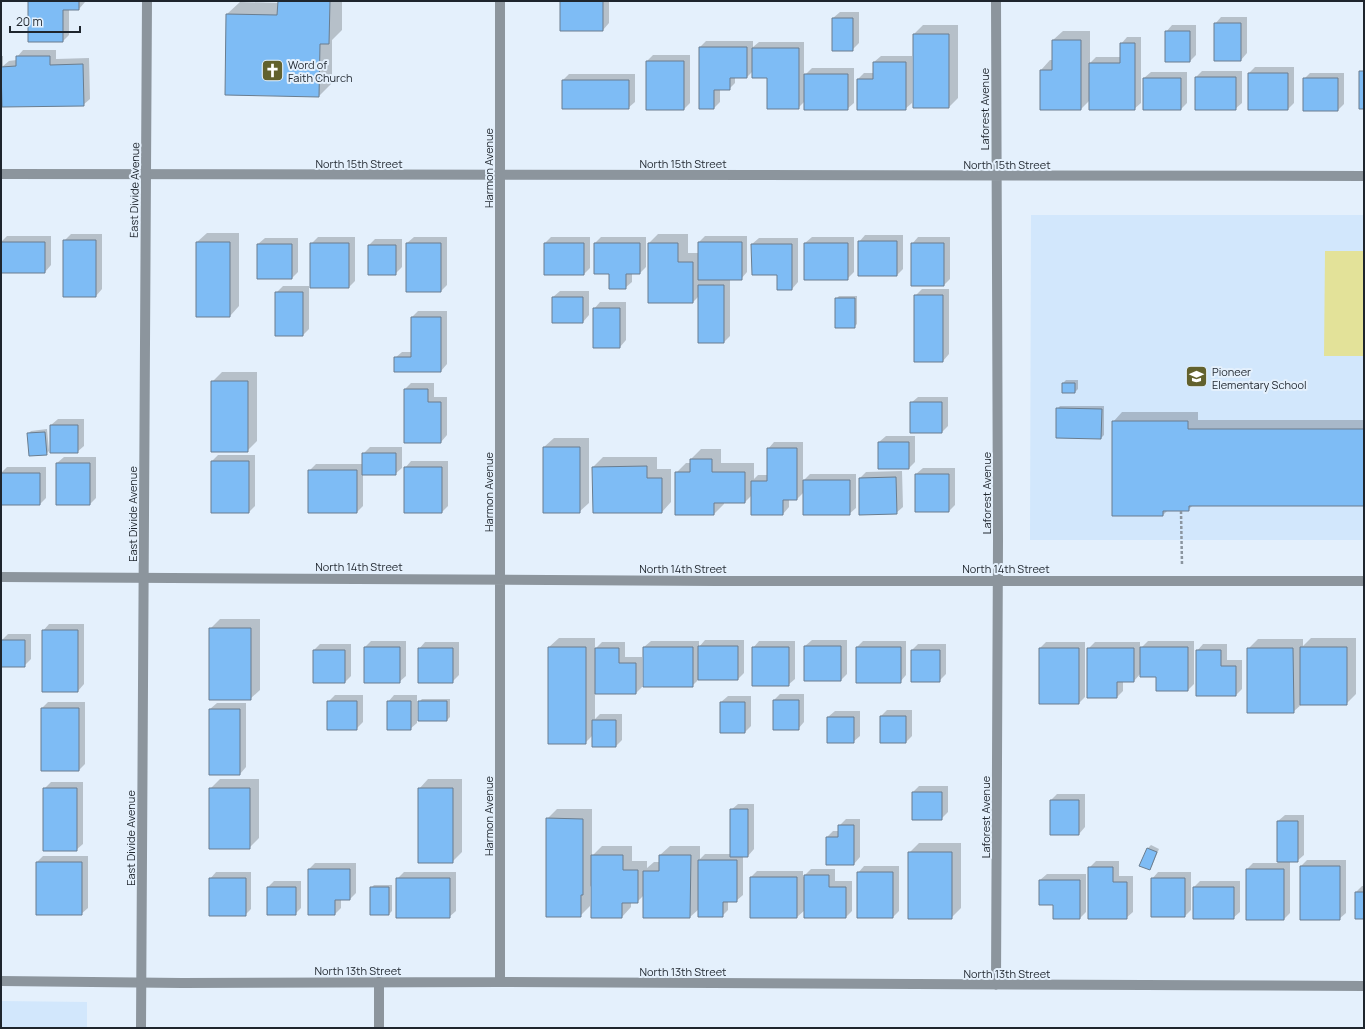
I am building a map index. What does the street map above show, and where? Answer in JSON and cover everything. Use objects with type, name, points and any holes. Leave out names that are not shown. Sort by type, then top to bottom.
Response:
[{"type":"street","name":"East Divide Avenue","points":[[141,1028],[147,1]]},
{"type":"street","name":"Harmon Avenue","points":[[500,1],[500,982]]},
{"type":"street","name":"Laforest Avenue","points":[[996,1],[998,580],[996,985]]},
{"type":"street","name":"North 15th Street","points":[[1,174],[1364,176]]},
{"type":"street","name":"North 14th Street","points":[[1,577],[715,581],[1364,581]]},
{"type":"street","name":"North 13th Street","points":[[1,981],[1364,986]]},
{"type":"street","points":[[379,982],[379,1028]]},
{"type":"path","points":[[1181,511],[1182,580]]},
{"type":"shaded area","name":"Pioneer Elementary School","points":[[1031,215],[1364,215],[1364,540],[1030,540]]},
{"type":"shaded area","points":[[1325,251],[1364,251],[1364,356],[1324,356]]},
{"type":"shaded area","points":[[1,1001],[87,1002],[87,1028],[1,1028]]},
{"type":"building","points":[[28,1],[79,1],[79,10],[63,10],[63,42],[28,42]]},
{"type":"building","name":"Word of Faith Church","points":[[278,1],[330,1],[329,44],[320,44],[319,97],[225,95],[226,14],[277,15]]},
{"type":"building","points":[[560,1],[603,1],[603,31],[560,31]]},
{"type":"building","points":[[832,18],[853,18],[853,51],[832,51]]},
{"type":"building","points":[[1214,23],[1241,23],[1241,61],[1214,61]]},
{"type":"building","points":[[1165,31],[1190,31],[1190,62],[1165,62]]},
{"type":"building","points":[[913,34],[949,34],[949,108],[913,108]]},
{"type":"building","points":[[1052,40],[1081,40],[1081,110],[1040,110],[1040,70],[1052,70]]},
{"type":"building","points":[[1120,43],[1135,43],[1135,110],[1089,110],[1089,63],[1120,63]]},
{"type":"building","points":[[699,47],[747,47],[747,78],[730,78],[730,90],[714,90],[714,109],[699,109]]},
{"type":"building","points":[[752,48],[799,48],[799,109],[767,109],[767,78],[752,78]]},
{"type":"building","points":[[16,56],[50,56],[50,65],[83,64],[84,106],[2,107],[1,67],[16,66]]},
{"type":"building","points":[[646,61],[684,61],[684,110],[646,110]]},
{"type":"building","points":[[873,62],[906,62],[906,110],[857,110],[857,79],[873,79]]},
{"type":"building","points":[[1359,71],[1364,71],[1364,109],[1359,109]]},
{"type":"building","points":[[1248,73],[1288,73],[1288,110],[1248,110]]},
{"type":"building","points":[[804,74],[848,74],[848,110],[804,110]]},
{"type":"building","points":[[1195,77],[1236,77],[1236,110],[1195,110]]},
{"type":"building","points":[[1143,78],[1181,78],[1181,110],[1143,110]]},
{"type":"building","points":[[1303,78],[1338,78],[1338,111],[1303,111]]},
{"type":"building","points":[[562,80],[629,80],[629,109],[562,109]]},
{"type":"building","points":[[63,240],[96,240],[96,297],[63,297]]},
{"type":"building","points":[[858,241],[897,241],[897,276],[858,276]]},
{"type":"building","points":[[1,242],[45,242],[45,273],[1,273]]},
{"type":"building","points":[[196,242],[230,242],[230,317],[196,317]]},
{"type":"building","points":[[698,242],[742,242],[742,280],[698,280]]},
{"type":"building","points":[[310,243],[349,243],[349,288],[310,288]]},
{"type":"building","points":[[406,243],[441,243],[441,292],[406,292]]},
{"type":"building","points":[[544,243],[584,243],[584,275],[544,275]]},
{"type":"building","points":[[594,243],[640,243],[640,274],[626,274],[626,289],[609,289],[609,274],[594,274]]},
{"type":"building","points":[[648,243],[678,243],[678,262],[693,262],[693,303],[648,303]]},
{"type":"building","points":[[804,243],[848,243],[848,280],[804,280]]},
{"type":"building","points":[[911,243],[944,243],[944,286],[911,286]]},
{"type":"building","points":[[257,244],[292,244],[292,279],[257,279]]},
{"type":"building","points":[[751,244],[792,244],[792,290],[777,290],[777,275],[752,275]]},
{"type":"building","points":[[368,245],[396,245],[396,275],[368,275]]},
{"type":"building","points":[[698,285],[724,285],[724,343],[698,343]]},
{"type":"building","points":[[275,292],[303,292],[303,336],[275,336]]},
{"type":"building","points":[[914,295],[943,295],[943,362],[914,362]]},
{"type":"building","points":[[552,297],[583,297],[583,323],[552,323]]},
{"type":"building","points":[[835,298],[855,298],[855,328],[835,328]]},
{"type":"building","points":[[593,308],[620,308],[620,348],[593,348]]},
{"type":"building","points":[[411,317],[441,317],[441,372],[394,372],[394,357],[411,357]]},
{"type":"building","points":[[211,381],[248,381],[248,452],[211,452]]},
{"type":"building","points":[[1062,383],[1075,383],[1075,393],[1062,393]]},
{"type":"building","points":[[404,389],[428,389],[428,402],[441,402],[441,443],[404,443]]},
{"type":"building","points":[[910,402],[942,402],[942,433],[910,433]]},
{"type":"building","points":[[1056,408],[1102,409],[1101,439],[1056,438]]},
{"type":"building","points":[[1112,421],[1188,421],[1188,429],[1364,429],[1364,506],[1189,506],[1189,511],[1163,511],[1163,516],[1112,516]]},
{"type":"building","points":[[50,425],[78,425],[78,453],[50,453]]},
{"type":"building","points":[[45,432],[47,455],[29,456],[27,433]]},
{"type":"building","points":[[878,442],[909,442],[909,469],[878,469]]},
{"type":"building","points":[[543,447],[580,447],[580,513],[543,513]]},
{"type":"building","points":[[767,448],[797,448],[797,500],[783,500],[783,515],[751,515],[751,481],[767,481]]},
{"type":"building","points":[[362,453],[396,453],[396,475],[362,475]]},
{"type":"building","points":[[690,459],[712,459],[712,472],[745,472],[745,503],[714,503],[714,515],[675,515],[675,472],[690,472]]},
{"type":"building","points":[[211,461],[249,461],[249,513],[211,513]]},
{"type":"building","points":[[56,463],[90,463],[90,505],[56,505]]},
{"type":"building","points":[[647,466],[647,478],[662,478],[662,513],[593,513],[592,467]]},
{"type":"building","points":[[404,467],[442,467],[442,513],[404,513]]},
{"type":"building","points":[[308,470],[357,470],[357,513],[308,513]]},
{"type":"building","points":[[1,473],[40,473],[40,505],[1,505]]},
{"type":"building","points":[[915,474],[949,474],[949,512],[915,512]]},
{"type":"building","points":[[896,477],[897,514],[859,515],[859,478]]},
{"type":"building","points":[[803,480],[850,480],[850,515],[803,515]]},
{"type":"building","points":[[209,628],[251,628],[251,700],[209,700]]},
{"type":"building","points":[[42,630],[78,630],[78,692],[42,692]]},
{"type":"building","points":[[1,640],[25,640],[25,667],[1,667]]},
{"type":"building","points":[[698,646],[738,646],[738,680],[698,680]]},
{"type":"building","points":[[804,646],[841,646],[841,681],[804,681]]},
{"type":"building","points":[[364,647],[400,647],[400,683],[364,683]]},
{"type":"building","points":[[548,647],[586,647],[586,744],[548,744]]},
{"type":"building","points":[[643,647],[693,647],[693,687],[643,687]]},
{"type":"building","points":[[752,647],[789,647],[789,686],[752,686]]},
{"type":"building","points":[[856,647],[901,647],[901,683],[856,683]]},
{"type":"building","points":[[1140,647],[1188,647],[1188,691],[1156,691],[1156,677],[1140,677]]},
{"type":"building","points":[[1300,647],[1347,647],[1347,705],[1300,705]]},
{"type":"building","points":[[418,648],[453,648],[453,683],[418,683]]},
{"type":"building","points":[[595,648],[619,648],[619,663],[636,663],[636,694],[595,694]]},
{"type":"building","points":[[1039,648],[1079,648],[1079,704],[1039,704]]},
{"type":"building","points":[[1087,648],[1134,648],[1134,682],[1117,682],[1117,698],[1087,698]]},
{"type":"building","points":[[1247,648],[1293,648],[1294,713],[1247,713]]},
{"type":"building","points":[[313,650],[345,650],[345,683],[313,683]]},
{"type":"building","points":[[911,650],[940,650],[940,682],[911,682]]},
{"type":"building","points":[[1196,650],[1221,650],[1221,666],[1236,666],[1236,696],[1196,696]]},
{"type":"building","points":[[773,700],[799,700],[799,730],[773,730]]},
{"type":"building","points":[[327,701],[357,701],[357,730],[327,730]]},
{"type":"building","points":[[387,701],[411,701],[411,730],[387,730]]},
{"type":"building","points":[[418,701],[447,701],[447,721],[418,721]]},
{"type":"building","points":[[720,702],[745,702],[745,733],[720,733]]},
{"type":"building","points":[[41,708],[79,708],[79,771],[41,771]]},
{"type":"building","points":[[209,709],[240,709],[240,775],[209,775]]},
{"type":"building","points":[[880,716],[906,716],[906,743],[880,743]]},
{"type":"building","points":[[827,717],[854,717],[854,743],[827,743]]},
{"type":"building","points":[[592,720],[616,720],[616,747],[592,747]]},
{"type":"building","points":[[43,788],[77,788],[77,851],[43,851]]},
{"type":"building","points":[[209,788],[250,788],[250,849],[209,849]]},
{"type":"building","points":[[418,788],[453,788],[453,863],[418,863]]},
{"type":"building","points":[[912,792],[942,792],[942,820],[912,820]]},
{"type":"building","points":[[1050,800],[1079,800],[1079,835],[1050,835]]},
{"type":"building","points":[[730,809],[748,809],[748,857],[730,857]]},
{"type":"building","points":[[546,818],[583,819],[583,895],[581,895],[581,917],[546,917]]},
{"type":"building","points":[[1277,821],[1298,821],[1298,862],[1277,862]]},
{"type":"building","points":[[838,825],[854,825],[854,865],[826,865],[826,837],[838,837]]},
{"type":"building","points":[[1147,848],[1157,852],[1150,870],[1139,866]]},
{"type":"building","points":[[908,852],[952,852],[952,919],[908,919]]},
{"type":"building","points":[[591,855],[623,855],[623,870],[638,870],[638,903],[622,903],[622,918],[591,918]]},
{"type":"building","points":[[659,855],[691,855],[690,918],[643,918],[643,871],[659,871]]},
{"type":"building","points":[[698,860],[737,860],[737,902],[723,902],[723,917],[698,917]]},
{"type":"building","points":[[36,862],[82,862],[82,915],[36,915]]},
{"type":"building","points":[[1300,866],[1340,866],[1340,920],[1300,920]]},
{"type":"building","points":[[1088,867],[1113,867],[1113,882],[1127,882],[1127,919],[1088,919]]},
{"type":"building","points":[[308,869],[350,869],[350,900],[335,900],[335,915],[308,915]]},
{"type":"building","points":[[1246,869],[1284,869],[1284,920],[1246,920]]},
{"type":"building","points":[[857,872],[893,872],[893,918],[857,918]]},
{"type":"building","points":[[804,875],[829,875],[829,887],[846,887],[846,918],[804,918]]},
{"type":"building","points":[[750,877],[797,877],[797,918],[750,918]]},
{"type":"building","points":[[209,878],[246,878],[246,916],[209,916]]},
{"type":"building","points":[[396,878],[450,878],[450,918],[396,918]]},
{"type":"building","points":[[1151,878],[1185,878],[1185,917],[1151,917]]},
{"type":"building","points":[[1039,880],[1080,880],[1080,919],[1053,919],[1053,905],[1039,905]]},
{"type":"building","points":[[267,887],[296,887],[296,915],[267,915]]},
{"type":"building","points":[[370,887],[389,887],[389,915],[370,915]]},
{"type":"building","points":[[1193,887],[1234,887],[1234,919],[1193,919]]},
{"type":"building","points":[[1355,892],[1364,892],[1364,919],[1355,919]]},
{"type":"place","name":"Word of Faith Church","points":[[272,70]]},
{"type":"place","name":"Pioneer Elementary School","points":[[1197,377]]}]
